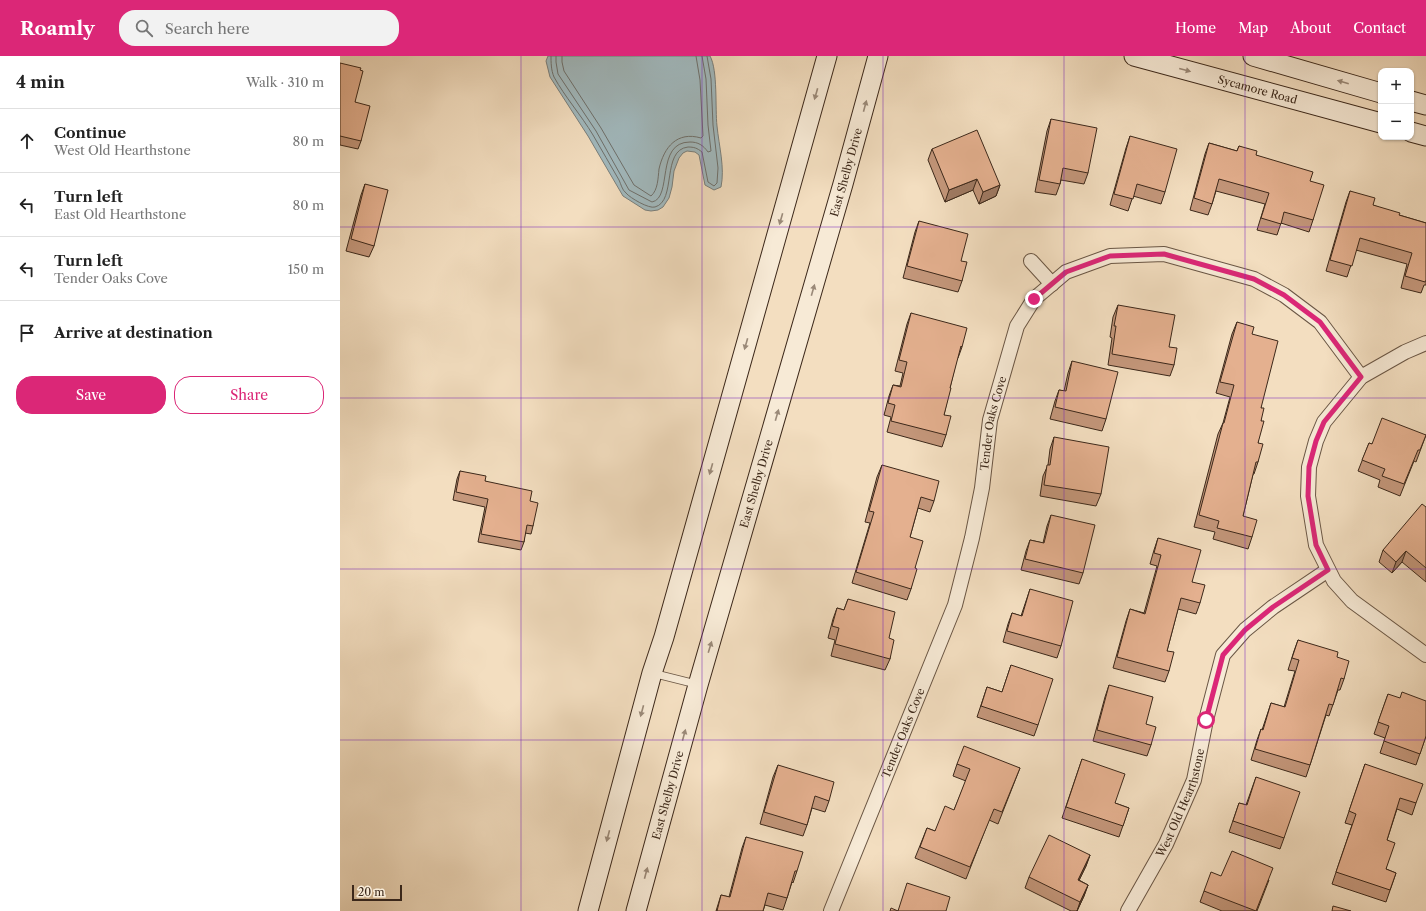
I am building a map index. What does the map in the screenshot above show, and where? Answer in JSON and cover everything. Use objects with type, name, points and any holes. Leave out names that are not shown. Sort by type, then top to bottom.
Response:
[{"type":"main road","points":[[588,911],[652,673],[664,637],[827,56]]},
{"type":"main road","name":"East Shelby Drive","points":[[636,911],[698,685],[832,222],[878,56]]},
{"type":"main road","name":"Sycamore Road","points":[[1134,56],[1378,122]]},
{"type":"main road","points":[[1253,56],[1378,91]]},
{"type":"main road","points":[[1414,102],[1426,105]]},
{"type":"main road","points":[[1414,133],[1426,136]]},
{"type":"street","name":"Tender Oaks Cove","points":[[830,911],[955,605],[972,538],[982,488],[990,420],[1017,326],[1034,299],[1066,272],[1110,256],[1164,254],[1254,279],[1284,295],[1320,322],[1361,377]]},
{"type":"street","points":[[1031,261],[1052,284]]},
{"type":"street","points":[[1426,343],[1405,352],[1361,377],[1324,422],[1316,441],[1309,467],[1308,496],[1316,545],[1334,581],[1352,601],[1426,655]]},
{"type":"street","name":"West Old Hearthstone","points":[[1128,911],[1166,844],[1194,780],[1206,720],[1223,655],[1245,630],[1273,607],[1328,570]]},
{"type":"lane","points":[[652,673],[698,685]]},
{"type":"water","points":[[548,56],[710,56],[713,62],[715,80],[717,126],[722,165],[721,187],[714,190],[705,185],[699,155],[695,152],[687,151],[679,158],[674,171],[669,198],[663,207],[658,210],[645,210],[623,196],[588,136],[550,77],[546,61]]},
{"type":"building","points":[[340,63],[361,68],[360,70],[363,71],[355,102],[370,106],[361,141],[340,136]]},
{"type":"building","points":[[1051,119],[1097,128],[1088,173],[1063,168],[1060,184],[1039,180]]},
{"type":"building","points":[[977,130],[1000,185],[983,192],[977,179],[949,190],[932,149]]},
{"type":"building","points":[[1130,136],[1177,149],[1165,192],[1137,184],[1133,199],[1114,194]]},
{"type":"building","points":[[1209,143],[1237,151],[1239,146],[1257,151],[1256,155],[1313,172],[1310,181],[1324,185],[1313,220],[1284,212],[1281,224],[1261,218],[1269,193],[1219,179],[1212,204],[1194,198]]},
{"type":"building","points":[[365,184],[388,190],[374,246],[351,239]]},
{"type":"building","points":[[1350,191],[1375,198],[1373,205],[1426,223],[1425,282],[1405,276],[1412,253],[1360,238],[1352,266],[1330,260]]},
{"type":"building","points":[[919,221],[968,234],[961,261],[967,262],[962,281],[907,266]]},
{"type":"building","points":[[1118,305],[1175,315],[1169,347],[1177,348],[1174,365],[1112,354],[1116,326],[1114,326]]},
{"type":"building","points":[[911,313],[967,328],[962,347],[961,346],[944,415],[951,416],[946,435],[891,421],[895,405],[888,403],[893,385],[901,387],[907,362],[899,360]]},
{"type":"building","points":[[1237,322],[1254,327],[1252,334],[1278,341],[1261,408],[1264,408],[1261,421],[1264,421],[1258,443],[1263,444],[1258,462],[1256,462],[1243,516],[1257,520],[1252,537],[1217,528],[1219,521],[1199,515],[1234,385],[1220,382]]},
{"type":"building","points":[[1072,361],[1118,372],[1106,419],[1055,407],[1059,390],[1066,391]]},
{"type":"building","points":[[1382,418],[1426,435],[1404,484],[1382,476],[1385,469],[1362,460],[1369,443],[1372,444]]},
{"type":"building","points":[[1054,437],[1109,447],[1101,494],[1044,485],[1047,465],[1050,465]]},
{"type":"building","points":[[882,465],[939,481],[934,501],[921,497],[910,537],[923,541],[915,568],[917,569],[911,589],[856,572],[874,512],[869,511]]},
{"type":"building","points":[[460,471],[486,476],[485,481],[532,491],[530,501],[538,503],[533,526],[527,525],[524,542],[481,534],[488,499],[456,492]]},
{"type":"building","points":[[1422,504],[1426,507],[1426,568],[1406,551],[1396,562],[1383,550]]},
{"type":"building","points":[[1051,515],[1095,525],[1083,573],[1025,559],[1030,540],[1044,543]]},
{"type":"building","points":[[1158,538],[1201,550],[1192,582],[1205,585],[1200,603],[1181,598],[1167,651],[1174,652],[1169,671],[1117,657],[1130,609],[1145,614],[1161,555],[1154,553]]},
{"type":"building","points":[[1030,589],[1073,601],[1061,646],[1007,631],[1012,613],[1022,616]]},
{"type":"building","points":[[848,599],[895,612],[889,638],[894,640],[890,659],[835,644],[839,628],[832,626],[837,608],[844,610]]},
{"type":"building","points":[[1298,640],[1338,652],[1337,657],[1349,661],[1344,679],[1341,678],[1333,705],[1329,704],[1310,765],[1255,749],[1261,729],[1263,730],[1271,703],[1285,707],[1299,660],[1292,658]]},
{"type":"building","points":[[1011,665],[1053,679],[1038,725],[981,706],[987,687],[1002,692]]},
{"type":"building","points":[[1109,685],[1153,697],[1146,724],[1156,727],[1151,745],[1097,730]]},
{"type":"building","points":[[1402,692],[1426,701],[1426,736],[1420,754],[1384,741],[1389,726],[1378,722],[1388,694],[1400,698]]},
{"type":"building","points":[[964,746],[1020,768],[1002,812],[994,809],[970,867],[920,847],[927,828],[935,831],[945,806],[954,810],[970,769],[957,764]]},
{"type":"building","points":[[1082,759],[1125,774],[1115,803],[1129,808],[1123,826],[1066,807]]},
{"type":"building","points":[[1365,764],[1423,784],[1416,803],[1400,798],[1387,840],[1395,843],[1386,869],[1396,873],[1390,890],[1336,872],[1356,814],[1349,811]]},
{"type":"building","points":[[778,765],[834,782],[829,801],[815,796],[807,825],[764,812]]},
{"type":"building","points":[[1256,777],[1300,792],[1284,838],[1233,821],[1239,803],[1247,805]]},
{"type":"building","points":[[1049,835],[1090,855],[1078,880],[1088,885],[1080,902],[1029,877]]},
{"type":"building","points":[[746,837],[803,852],[797,871],[795,871],[787,898],[768,893],[763,911],[717,911],[721,895],[730,897]]},
{"type":"building","points":[[1232,851],[1273,868],[1256,911],[1204,891],[1211,872],[1221,876]]},
{"type":"building","points":[[907,883],[950,897],[946,911],[898,911]]},
{"type":"building","points":[[1333,906],[1351,911],[1332,911]]},
{"type":"building","points":[[891,908],[898,911],[890,911]]},
{"type":"route","points":[[1034,299],[1066,272],[1110,256],[1164,254],[1254,279],[1284,295],[1320,322],[1361,377],[1324,422],[1316,441],[1309,467],[1308,496],[1316,545],[1328,570],[1273,607],[1245,630],[1223,655],[1206,720]]}]
